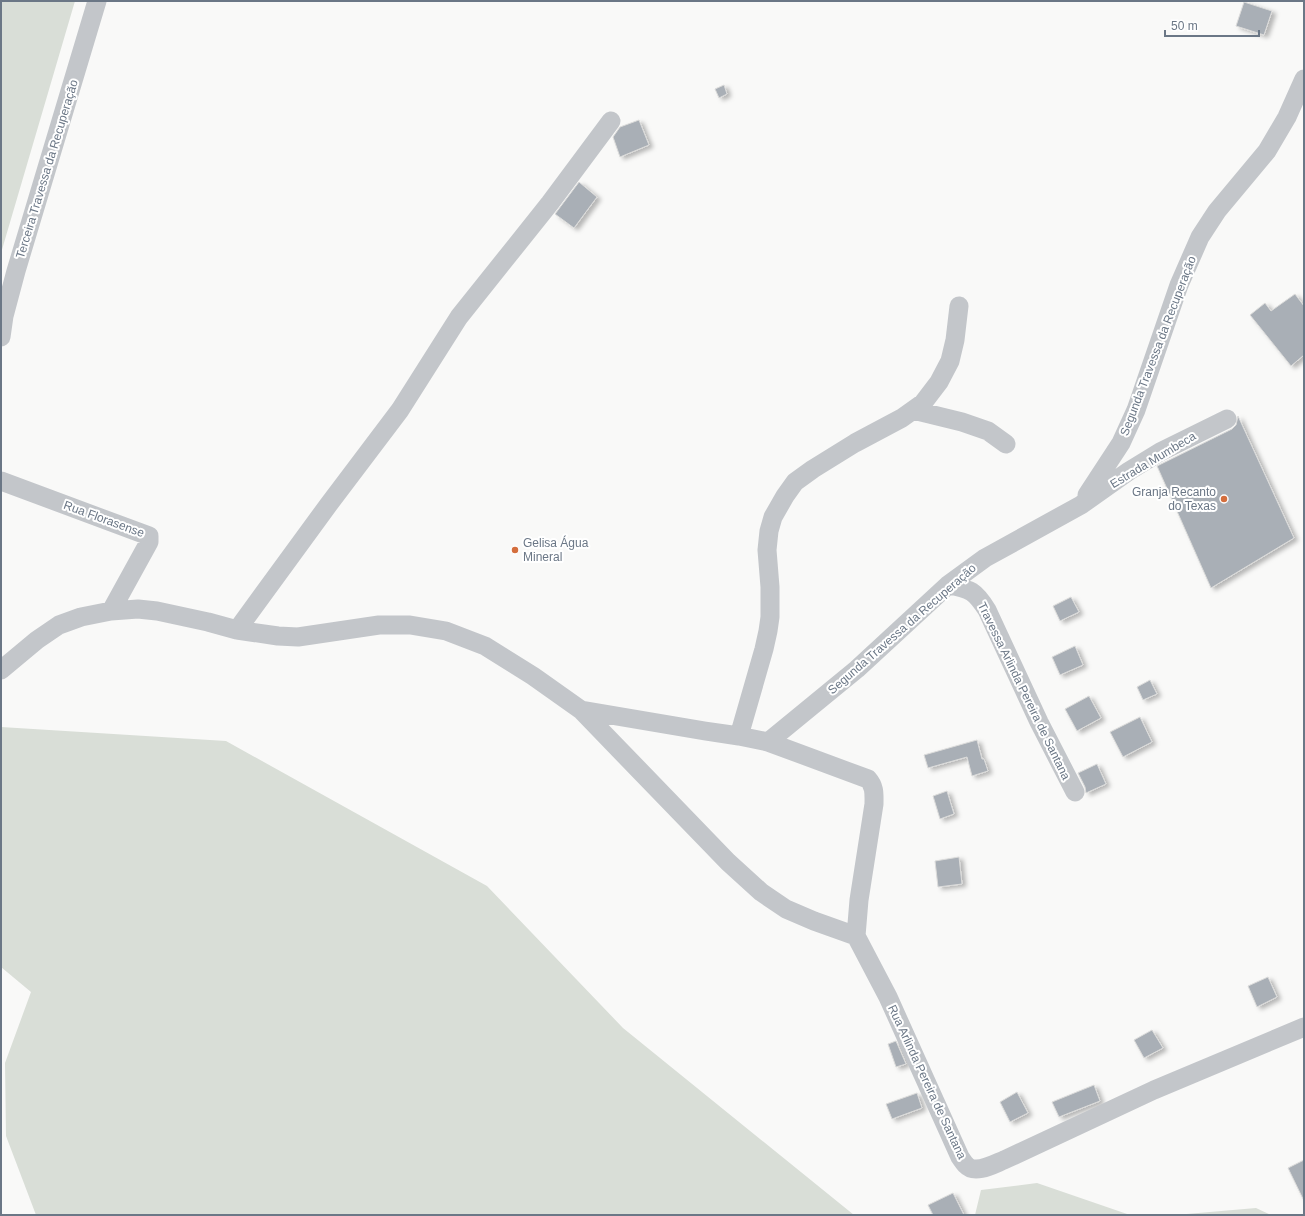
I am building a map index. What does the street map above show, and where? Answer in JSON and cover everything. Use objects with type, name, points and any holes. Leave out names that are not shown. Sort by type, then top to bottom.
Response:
[{"type":"street","name":"Terceira Travessa da Recuperação","points":[[1,337],[4,316],[16,271],[97,1]]},
{"type":"street","name":"Segunda Travessa da Recuperação","points":[[768,742],[857,669],[948,585],[985,558],[1081,505],[1121,444],[1136,410],[1179,285],[1200,237],[1217,211],[1267,151],[1287,117],[1304,78]]},
{"type":"street","points":[[237,630],[400,410],[459,317],[550,202],[611,121]]},
{"type":"street","points":[[739,736],[768,631],[770,617],[770,587],[767,550],[769,531],[773,517],[795,482],[855,443],[902,418],[923,403],[939,382],[950,361],[955,340],[959,306]]},
{"type":"street","points":[[913,410],[962,422],[988,431],[1006,444]]},
{"type":"street","name":"Estrada Mumbeca","points":[[1081,505],[1129,471],[1160,452],[1227,418]]},
{"type":"street","name":"Rua Florasense","points":[[1,481],[149,536],[149,542],[111,611]]},
{"type":"street","name":"Travessa Arlinda Pereira de Santana","points":[[948,585],[971,591],[979,598],[987,610],[1039,722],[1075,792]]},
{"type":"street","points":[[1,670],[37,640],[59,625],[80,616],[111,611],[138,609],[157,611],[237,630],[278,636],[298,637],[379,625],[410,625],[446,631],[486,646],[533,676],[581,710],[728,862],[761,892],[786,909],[856,936],[859,900],[875,791],[868,779],[824,764],[768,742],[581,710]]},
{"type":"street","name":"Rua Arlinda Pereira de Santana","points":[[856,936],[888,998],[960,1157],[967,1167],[976,1169],[1004,1160],[1154,1090],[1304,1027]]},
{"type":"shaded area","points":[[1,1],[75,1],[1,253]]},
{"type":"shaded area","points":[[1,727],[226,741],[487,886],[623,1028],[854,1215],[36,1215],[6,1136],[5,1063],[31,992],[1,967]]},
{"type":"shaded area","points":[[1037,1183],[1130,1215],[975,1215],[981,1190]]},
{"type":"shaded area","points":[[1256,1208],[1271,1215],[1175,1215]]},
{"type":"building","points":[[1244,2],[1272,11],[1264,35],[1236,26]]},
{"type":"building","points":[[724,85],[727,94],[719,98],[715,89]]},
{"type":"building","points":[[639,120],[649,145],[620,157],[613,137],[620,127]]},
{"type":"building","points":[[579,182],[597,197],[574,228],[555,214]]},
{"type":"building","points":[[1295,294],[1304,306],[1304,355],[1291,366],[1250,315],[1265,303],[1271,311]]},
{"type":"building","name":"Granja Recanto do Texas","points":[[1238,416],[1294,538],[1211,588],[1157,466],[1232,429],[1236,425]]},
{"type":"building","points":[[1071,597],[1079,612],[1060,621],[1053,606]]},
{"type":"building","points":[[1075,646],[1083,665],[1060,675],[1052,657]]},
{"type":"building","points":[[1150,680],[1157,694],[1143,700],[1137,687]]},
{"type":"building","points":[[1089,696],[1101,718],[1077,731],[1065,709]]},
{"type":"building","points":[[1140,717],[1152,742],[1123,757],[1110,732]]},
{"type":"building","points":[[977,740],[982,759],[984,759],[988,771],[972,776],[967,757],[928,768],[924,755]]},
{"type":"building","points":[[1097,764],[1106,784],[1086,793],[1085,787],[1078,773]]},
{"type":"building","points":[[947,791],[954,814],[940,819],[933,796]]},
{"type":"building","points":[[959,857],[962,884],[938,887],[935,861]]},
{"type":"building","points":[[1268,977],[1277,997],[1257,1007],[1248,986]]},
{"type":"building","points":[[1152,1030],[1163,1048],[1144,1058],[1134,1040]]},
{"type":"building","points":[[896,1041],[906,1064],[896,1067],[888,1044]]},
{"type":"building","points":[[1094,1085],[1100,1101],[1059,1117],[1052,1102]]},
{"type":"building","points":[[1017,1092],[1028,1113],[1010,1122],[1000,1102]]},
{"type":"building","points":[[917,1093],[922,1108],[892,1119],[886,1104]]},
{"type":"building","points":[[1304,1160],[1304,1201],[1288,1168]]},
{"type":"building","points":[[953,1193],[964,1215],[933,1215],[928,1205]]},
{"type":"place","name":"Granja Recanto do Texas","points":[[1224,499]]},
{"type":"place","name":"Gelisa Água Mineral","points":[[515,550]]}]
